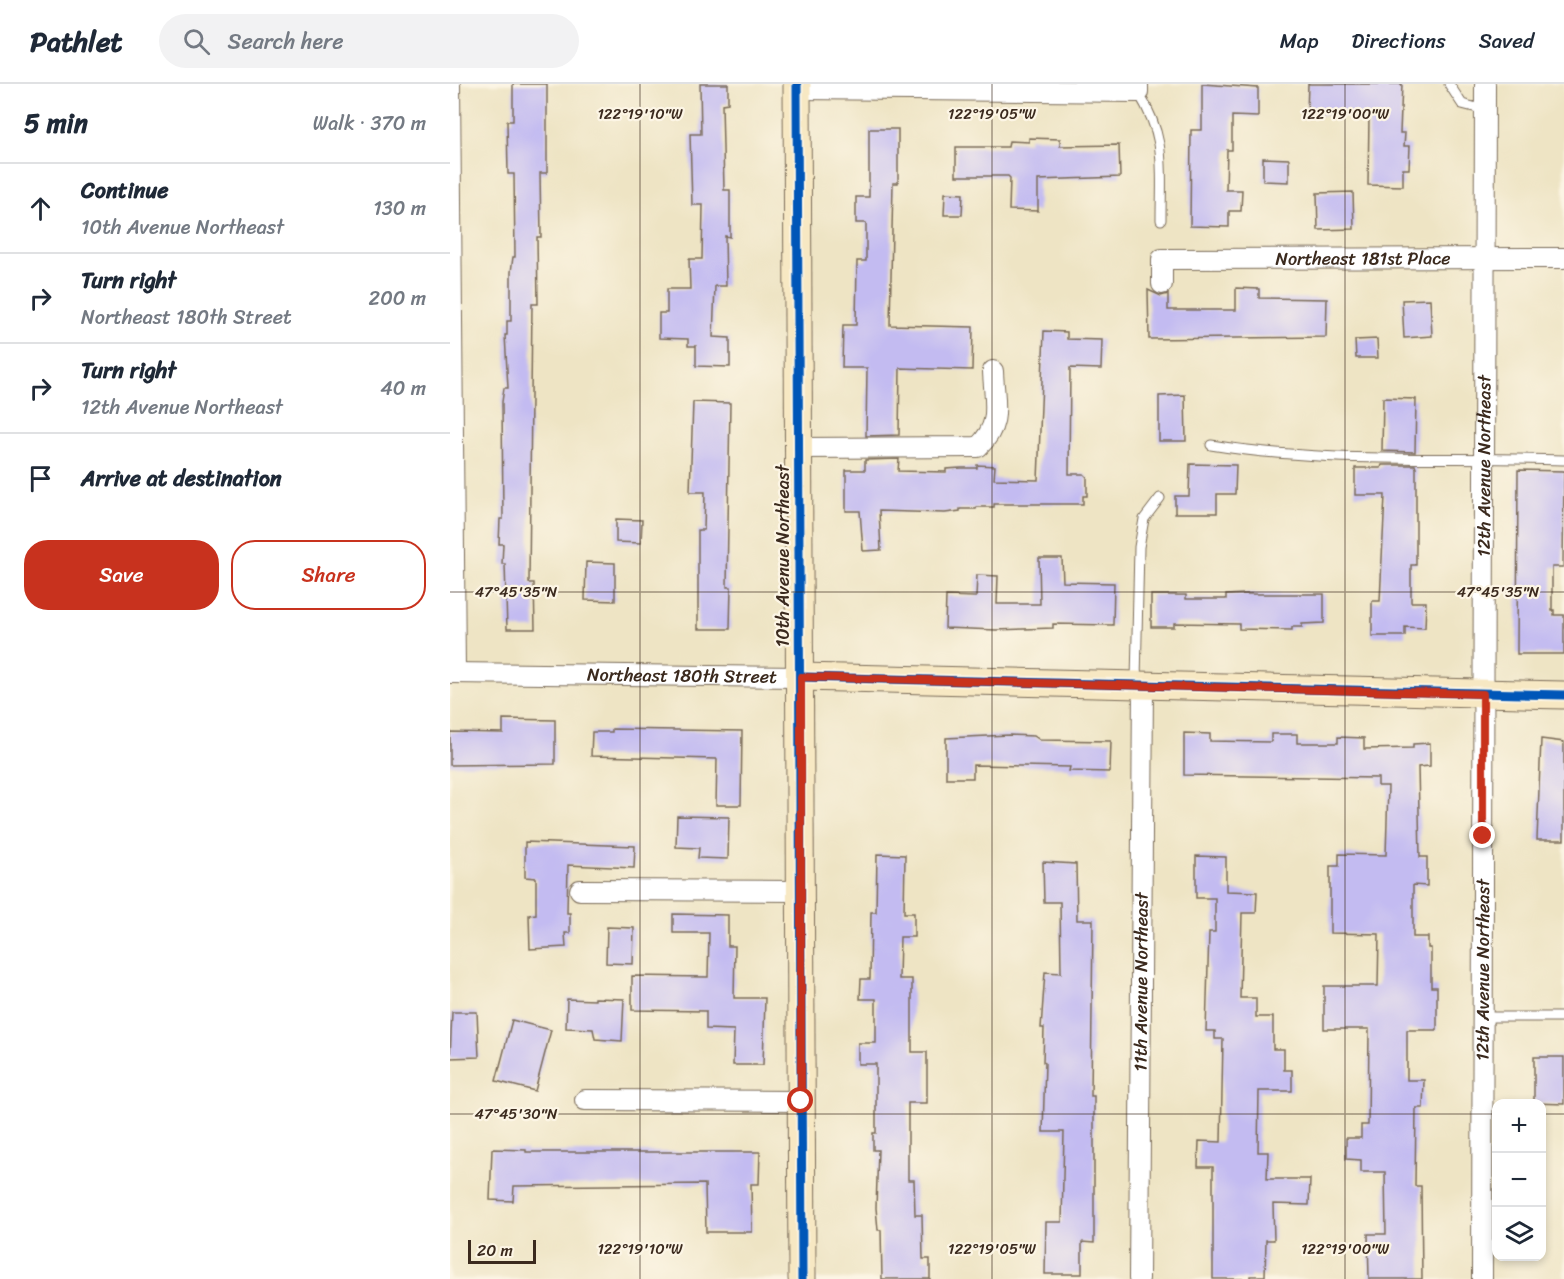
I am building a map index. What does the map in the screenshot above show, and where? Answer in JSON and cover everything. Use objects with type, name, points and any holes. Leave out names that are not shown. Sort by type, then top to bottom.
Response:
[{"type":"street","points":[[450,84],[453,673]]},
{"type":"street","name":"12th Avenue Northeast","points":[[1482,1279],[1485,84]]},
{"type":"street","points":[[797,87],[1138,88]]},
{"type":"street","name":"10th Avenue Northeast","points":[[797,87],[802,1279]]},
{"type":"street","name":"Northeast 181st Place","points":[[1162,284],[1162,260],[1564,258]]},
{"type":"street","points":[[799,448],[978,447],[991,435],[995,419],[993,371]]},
{"type":"street","name":"Northeast 180th Street","points":[[453,673],[801,677],[1564,695]]},
{"type":"street","name":"11th Avenue Northeast","points":[[1139,684],[1139,1279]]},
{"type":"street","points":[[580,890],[801,891]]},
{"type":"street","points":[[585,1100],[801,1101]]},
{"type":"lane","points":[[1449,84],[1454,96],[1462,104],[1485,111]]},
{"type":"lane","points":[[1138,88],[1153,116],[1160,138],[1161,220]]},
{"type":"lane","points":[[1210,445],[1248,451],[1316,455],[1564,460]]},
{"type":"lane","points":[[1139,684],[1139,547],[1144,519],[1160,498]]},
{"type":"lane","points":[[1482,1017],[1564,1017]]},
{"type":"building","points":[[513,84],[547,84],[547,173],[540,173],[541,237],[537,237],[538,304],[532,304],[529,583],[534,583],[535,629],[507,629],[505,564],[502,564],[503,544],[499,544],[500,519],[503,519],[502,402],[504,388],[508,388],[505,335],[507,335],[507,321],[511,321],[511,272],[513,257],[515,257],[514,174],[508,174],[507,121],[513,121]]},
{"type":"building","points":[[700,84],[728,84],[728,103],[722,104],[724,190],[730,190],[730,237],[725,236],[726,286],[715,286],[713,337],[730,338],[730,367],[696,366],[696,346],[688,346],[688,339],[659,338],[659,313],[667,313],[667,289],[690,289],[689,259],[702,259],[703,205],[692,205],[690,134],[701,134]]},
{"type":"building","points":[[1202,84],[1258,88],[1258,117],[1232,116],[1232,150],[1227,150],[1226,190],[1242,190],[1241,211],[1229,211],[1229,227],[1190,226],[1191,130],[1202,130]]},
{"type":"building","points":[[1308,84],[1402,84],[1400,133],[1405,133],[1404,146],[1410,146],[1409,169],[1403,169],[1403,186],[1368,185],[1369,116],[1307,114]]},
{"type":"building","points":[[869,129],[898,129],[898,183],[893,183],[890,325],[973,327],[972,370],[900,368],[899,435],[866,436],[867,368],[842,368],[843,325],[856,325],[857,261],[866,261],[866,223],[856,223],[856,197],[869,197]]},
{"type":"building","points":[[1029,138],[1060,139],[1060,146],[1119,145],[1120,177],[1038,180],[1038,211],[1009,210],[1010,178],[1008,176],[956,176],[956,147],[1008,147],[1009,141],[1029,142]]},
{"type":"building","points":[[1263,158],[1289,159],[1289,182],[1263,181]]},
{"type":"building","points":[[1353,192],[1354,229],[1318,230],[1317,193]]},
{"type":"building","points":[[945,193],[963,194],[962,215],[944,215]]},
{"type":"building","points":[[1236,288],[1259,289],[1259,298],[1327,299],[1326,337],[1149,339],[1148,290],[1161,296],[1168,294],[1168,310],[1236,310]]},
{"type":"building","points":[[1430,299],[1432,336],[1404,338],[1402,300]]},
{"type":"building","points":[[1044,331],[1067,332],[1067,339],[1102,340],[1101,369],[1070,368],[1069,474],[1084,474],[1087,477],[1087,496],[1083,496],[1083,504],[994,504],[994,507],[960,509],[960,511],[945,513],[879,511],[881,550],[863,551],[860,511],[846,511],[846,470],[865,470],[865,460],[899,459],[898,471],[946,472],[946,469],[977,468],[977,465],[995,466],[994,479],[1038,480]]},
{"type":"building","points":[[1377,339],[1378,358],[1356,358],[1355,340]]},
{"type":"building","points":[[1185,395],[1186,441],[1159,441],[1159,396]]},
{"type":"building","points":[[1383,398],[1416,399],[1415,452],[1382,451]]},
{"type":"building","points":[[693,402],[730,403],[727,587],[731,587],[730,629],[698,629],[698,530],[704,530],[705,492],[690,492]]},
{"type":"building","points":[[1190,464],[1236,465],[1235,494],[1217,494],[1217,513],[1175,513],[1175,496],[1189,496]]},
{"type":"building","points":[[1382,465],[1415,465],[1416,468],[1416,565],[1411,565],[1411,602],[1426,602],[1425,628],[1405,627],[1405,636],[1372,636],[1372,601],[1380,601],[1385,495],[1355,495],[1355,468],[1381,468]]},
{"type":"building","points":[[1518,470],[1564,471],[1563,567],[1552,567],[1552,610],[1554,610],[1554,615],[1564,615],[1564,654],[1517,654]]},
{"type":"building","points":[[616,519],[642,520],[641,543],[616,542]]},
{"type":"building","points":[[1039,558],[1062,558],[1063,582],[1114,583],[1113,625],[1053,624],[1053,628],[996,630],[945,628],[946,596],[976,597],[977,575],[998,576],[997,604],[1040,604]]},
{"type":"building","points":[[586,562],[615,563],[615,601],[585,600]]},
{"type":"building","points":[[1324,594],[1324,623],[1302,624],[1302,627],[1292,627],[1292,630],[1239,629],[1239,624],[1174,623],[1174,627],[1151,627],[1151,595],[1186,595],[1186,599],[1226,599],[1226,595]]},
{"type":"building","points":[[503,719],[555,720],[555,764],[450,765],[450,732],[503,733]]},
{"type":"building","points":[[612,729],[742,731],[741,805],[716,805],[717,759],[591,756],[592,732],[612,732]]},
{"type":"building","points":[[1184,733],[1210,734],[1210,741],[1271,742],[1271,734],[1297,734],[1297,743],[1338,743],[1338,737],[1364,738],[1364,749],[1413,748],[1413,744],[1430,743],[1430,766],[1418,767],[1420,857],[1427,857],[1427,886],[1413,885],[1413,937],[1428,937],[1428,948],[1431,948],[1431,987],[1437,987],[1437,1030],[1407,1030],[1407,1080],[1424,1080],[1423,1108],[1416,1108],[1415,1186],[1421,1186],[1422,1279],[1369,1279],[1368,1234],[1386,1234],[1385,1172],[1361,1172],[1361,1160],[1346,1159],[1346,1138],[1361,1138],[1361,1125],[1368,1125],[1369,1029],[1324,1029],[1324,986],[1378,986],[1379,934],[1330,933],[1330,866],[1339,866],[1339,854],[1386,855],[1388,786],[1378,786],[1378,778],[1184,775]]},
{"type":"building","points":[[1034,736],[1040,740],[1111,741],[1110,772],[1069,771],[1070,767],[973,765],[973,778],[946,778],[946,738]]},
{"type":"building","points":[[1541,739],[1564,742],[1564,840],[1537,840]]},
{"type":"building","points":[[677,816],[729,817],[728,859],[698,858],[699,848],[676,847]]},
{"type":"building","points":[[525,842],[635,846],[634,868],[568,865],[567,913],[570,913],[570,933],[565,933],[566,947],[530,949],[529,915],[536,914],[536,878],[525,877]]},
{"type":"building","points":[[877,854],[905,855],[904,913],[914,913],[914,937],[900,937],[899,979],[912,979],[912,1052],[927,1052],[927,1103],[908,1103],[908,1180],[914,1180],[915,1215],[922,1215],[923,1259],[930,1259],[930,1279],[882,1279],[881,1230],[878,1230],[876,1208],[878,1150],[873,1150],[873,1133],[876,1133],[876,1064],[858,1064],[858,1043],[876,1043],[876,999],[860,999],[861,979],[870,979],[871,912],[876,912]]},
{"type":"building","points":[[1196,856],[1226,857],[1226,891],[1257,892],[1256,913],[1242,913],[1240,998],[1256,998],[1256,1017],[1273,1017],[1273,1049],[1284,1049],[1284,1070],[1292,1070],[1292,1091],[1259,1091],[1258,1152],[1268,1152],[1267,1179],[1310,1179],[1309,1205],[1273,1204],[1274,1240],[1266,1240],[1265,1276],[1250,1276],[1250,1279],[1213,1279],[1213,1167],[1198,1167],[1199,1141],[1221,1142],[1223,1039],[1215,1039],[1215,1031],[1206,1031],[1209,932],[1215,932],[1215,898],[1196,898]]},
{"type":"building","points":[[1043,862],[1076,864],[1077,920],[1093,920],[1091,1096],[1094,1096],[1094,1243],[1082,1242],[1082,1274],[1045,1274],[1046,1222],[1062,1222],[1064,1132],[1043,1132],[1045,1063],[1043,1062],[1044,1028],[1041,1028],[1045,972],[1061,973],[1060,902],[1044,902]]},
{"type":"building","points":[[673,914],[728,915],[728,946],[735,946],[734,998],[765,998],[763,1065],[733,1065],[734,1030],[706,1029],[706,1011],[632,1010],[632,976],[708,977],[709,933],[673,933]]},
{"type":"building","points":[[607,927],[634,928],[633,964],[606,963]]},
{"type":"building","points":[[595,998],[624,999],[622,1041],[595,1039],[593,1029],[566,1028],[567,999],[595,1000]]},
{"type":"building","points":[[452,1012],[477,1012],[479,1057],[450,1058]]},
{"type":"building","points":[[512,1020],[551,1030],[535,1091],[496,1081]]},
{"type":"building","points":[[1534,1057],[1564,1057],[1564,1104],[1546,1103],[1546,1099],[1534,1099]]},
{"type":"building","points":[[492,1149],[526,1150],[526,1152],[760,1152],[759,1184],[751,1184],[752,1232],[706,1232],[705,1184],[514,1186],[513,1201],[490,1200]]},
{"type":"cycle path","points":[[797,84],[802,1279]]},
{"type":"cycle path","points":[[801,677],[1564,695]]},
{"type":"route","points":[[801,1101],[801,677],[1483,694],[1483,836]]}]
